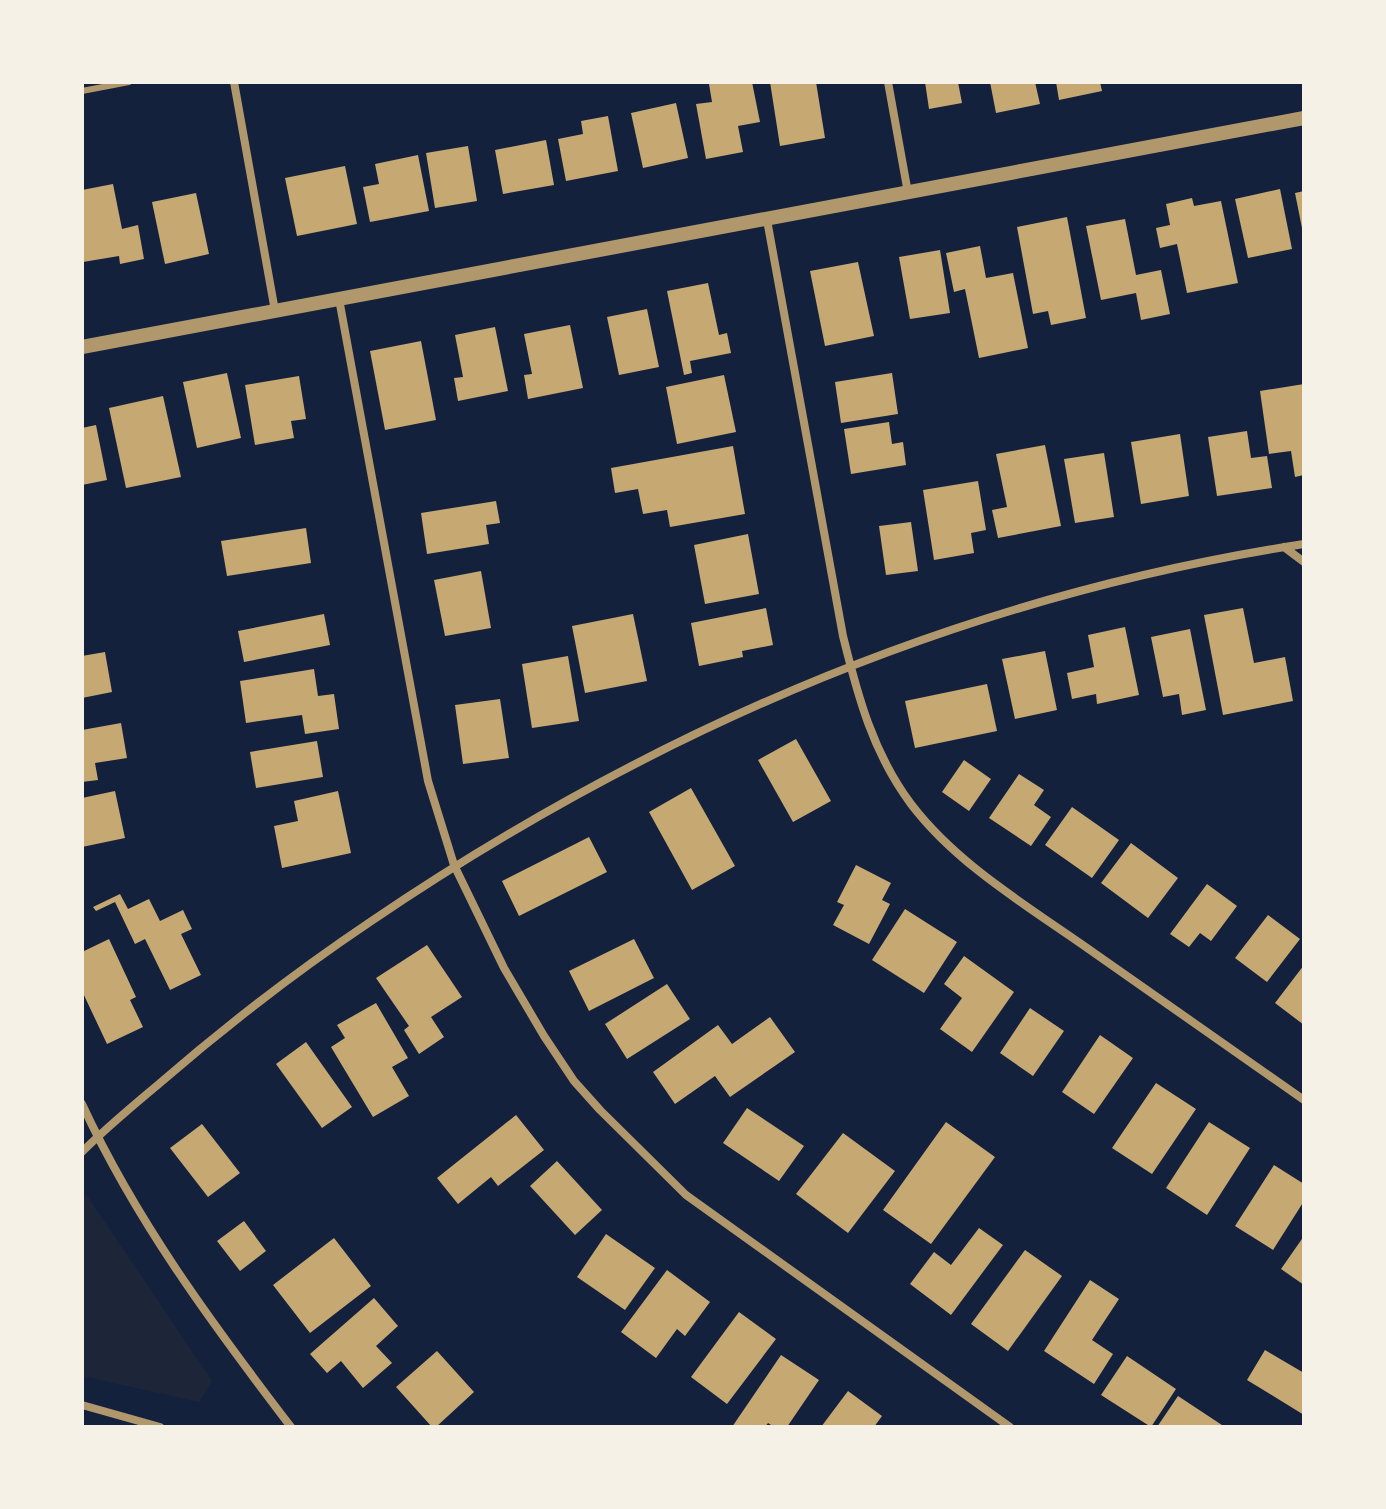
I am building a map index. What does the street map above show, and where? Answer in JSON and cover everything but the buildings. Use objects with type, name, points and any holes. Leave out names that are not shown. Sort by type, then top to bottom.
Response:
[{"type":"street","points":[[234,82],[275,311]]},
{"type":"street","points":[[888,82],[908,193]]},
{"type":"street","points":[[82,347],[1304,118]]},
{"type":"street","points":[[767,220],[850,666],[872,739],[887,767],[912,805],[945,841],[997,885],[1304,1100]]},
{"type":"street","points":[[339,299],[428,781],[454,865],[504,968],[544,1036],[574,1081],[626,1138],[686,1195],[1010,1427]]},
{"type":"street","points":[[82,1152],[220,1031],[320,956],[454,865],[559,804],[675,743],[750,707],[850,666],[1007,611],[1190,564],[1304,544]]},
{"type":"street","points":[[1284,547],[1304,562]]},
{"type":"street","points":[[82,1104],[97,1137],[172,1265],[291,1427]]},
{"type":"street","points":[[82,1405],[160,1427]]},
{"type":"lane","points":[[82,91],[129,82]]},
{"type":"shaded area","points":[[86,1194],[212,1381],[199,1402],[82,1376],[82,1199]]}]
